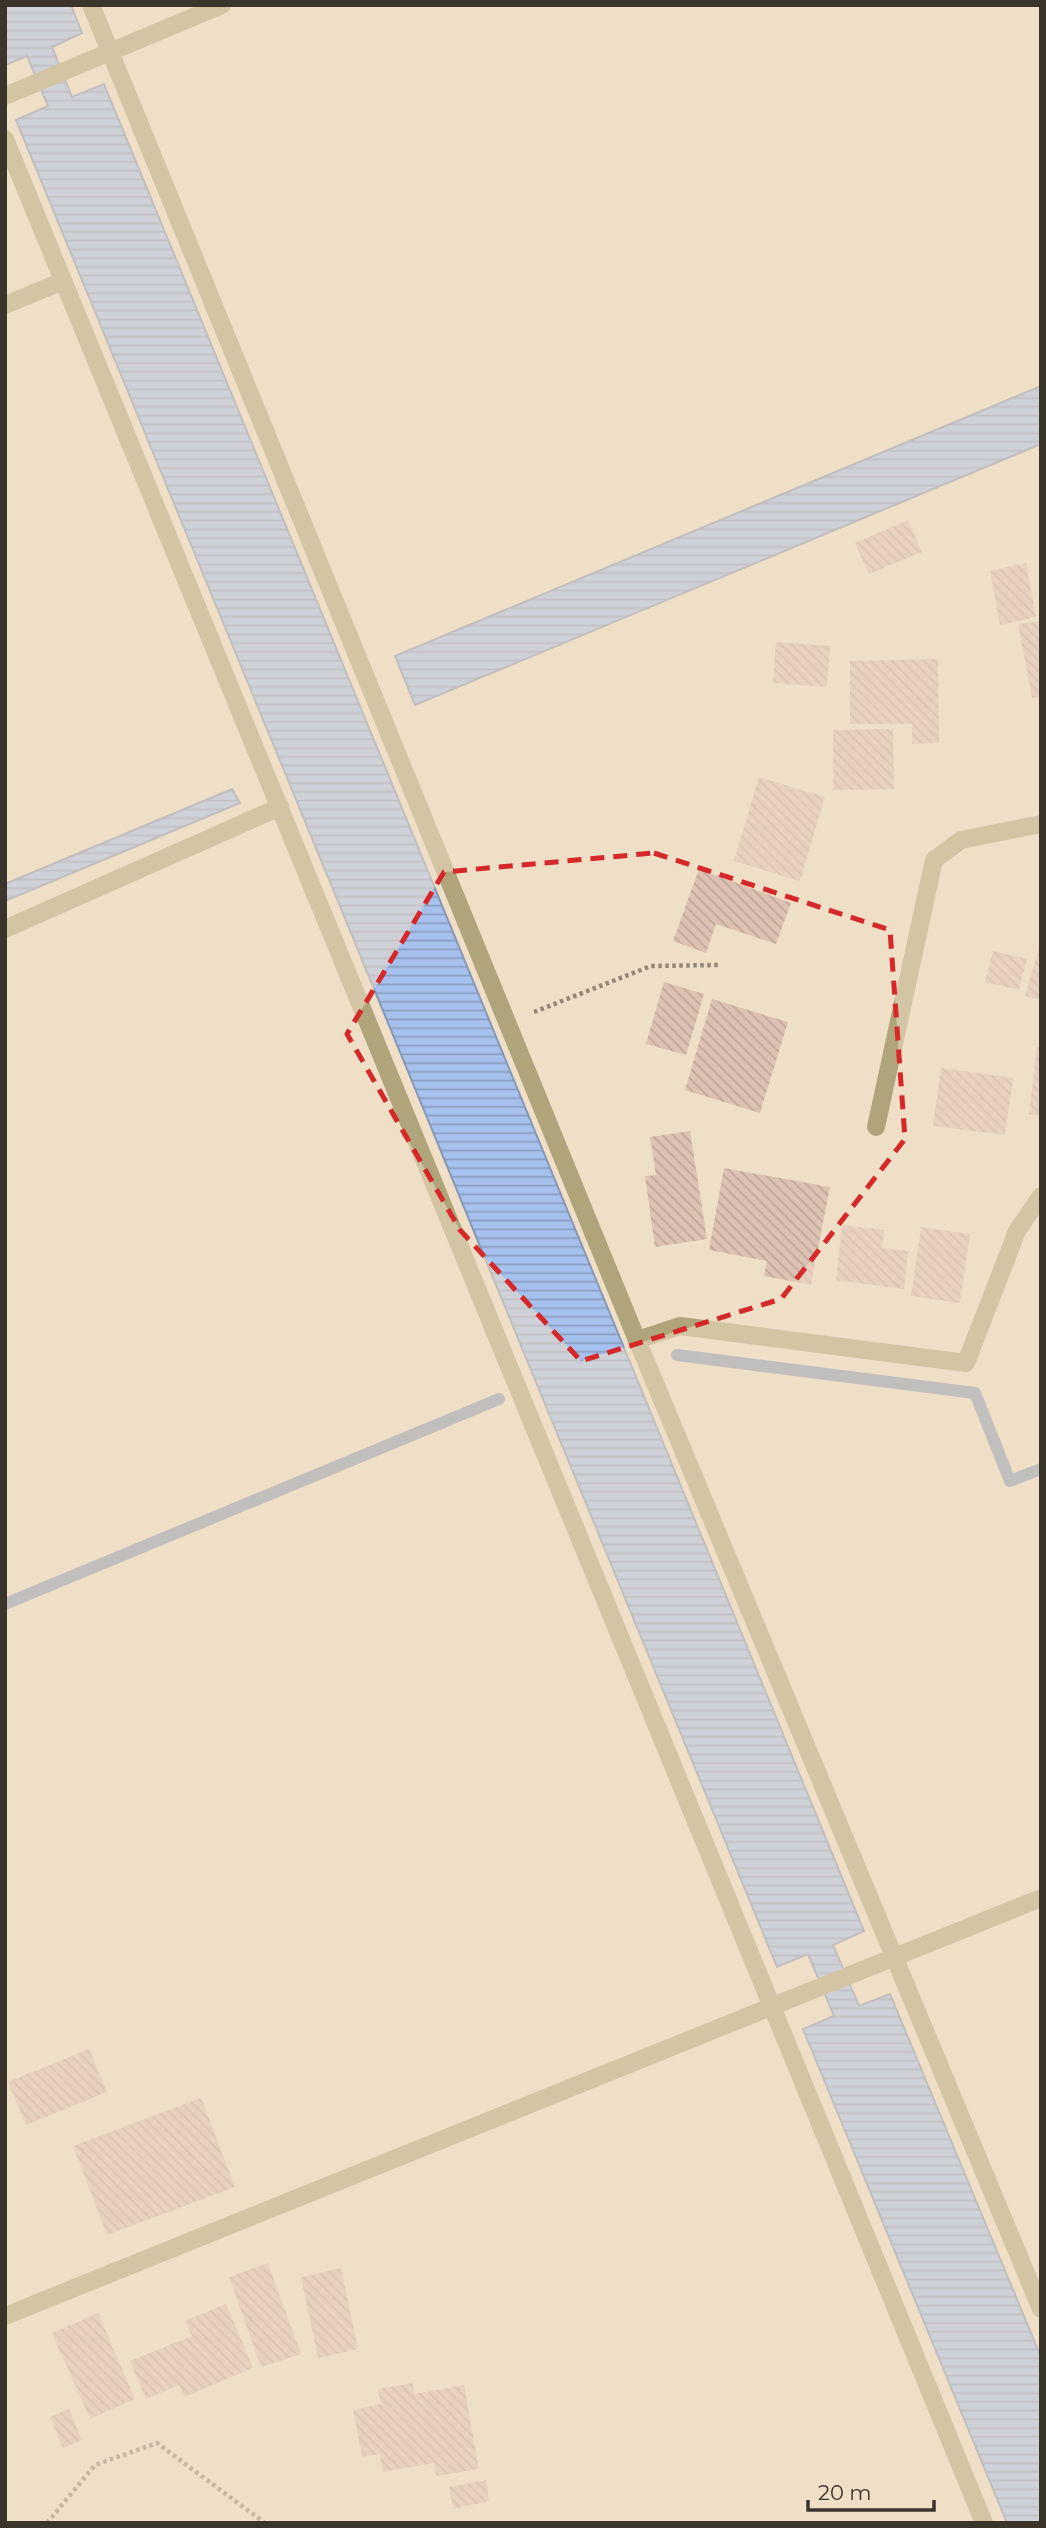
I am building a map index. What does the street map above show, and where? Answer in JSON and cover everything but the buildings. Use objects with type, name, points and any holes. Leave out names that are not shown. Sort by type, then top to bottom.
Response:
[{"type":"street","points":[[91,5],[637,1340],[1041,2309]]},
{"type":"street","points":[[5,96],[222,5]]},
{"type":"street","points":[[5,139],[984,2523]]},
{"type":"street","points":[[5,305],[63,281]]},
{"type":"street","points":[[5,929],[279,807]]},
{"type":"street","points":[[876,1127],[934,860],[961,840],[1041,824]]},
{"type":"street","points":[[637,1340],[680,1326],[966,1363],[1017,1231],[1041,1196]]},
{"type":"street","points":[[5,2316],[1041,1898]]},
{"type":"path","points":[[508,1022],[651,966],[718,965]]},
{"type":"path","points":[[47,2523],[95,2465],[157,2443],[265,2523]]},
{"type":"highlighted area","points":[[654,853],[890,930],[905,1139],[781,1299],[581,1361],[460,1230],[347,1034],[444,872]]},
{"type":"water","points":[[5,5],[71,5],[82,33],[52,47],[72,97],[104,84],[864,1931],[833,1945],[859,2006],[890,1994],[1041,2357],[1041,2523],[1007,2523],[803,2029],[834,2016],[808,1954],[777,1967],[16,120],[48,106],[27,56],[5,65]]},
{"type":"water","points":[[1041,386],[1041,444],[415,705],[395,656]]},
{"type":"water","points":[[232,789],[240,803],[5,901],[5,884]]},
{"type":"waterway","points":[[677,1355],[975,1393],[1010,1481],[1041,1469]]},
{"type":"waterway","points":[[5,1604],[499,1399]]}]
